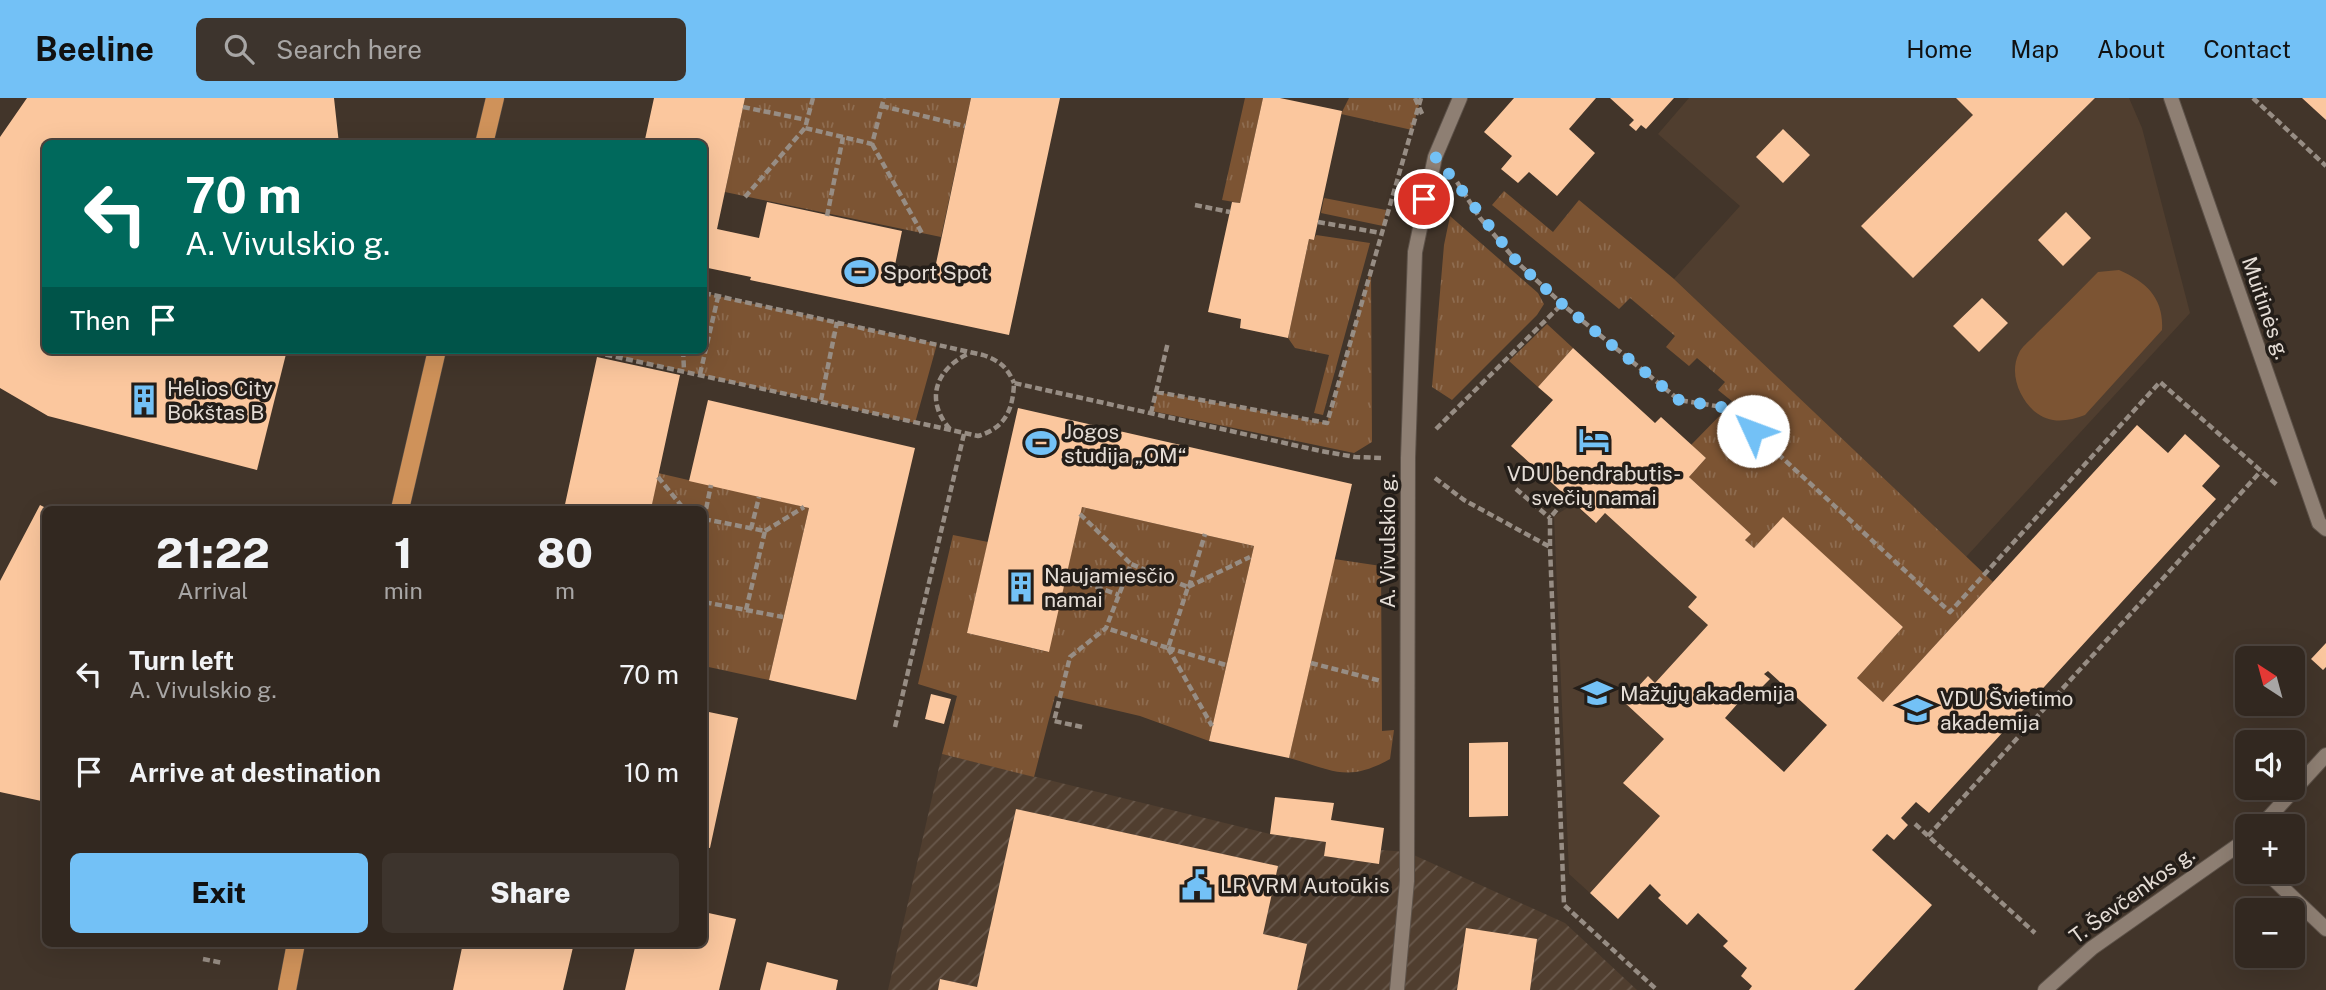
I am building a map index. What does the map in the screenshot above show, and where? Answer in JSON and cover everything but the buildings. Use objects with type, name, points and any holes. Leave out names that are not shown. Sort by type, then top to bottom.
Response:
[{"type":"main road","points":[[485,140],[495,98]]},
{"type":"main road","points":[[401,506],[436,354]]},
{"type":"main road","points":[[287,990],[295,947]]},
{"type":"street","name":"A. Vivulskio g.","points":[[1398,990],[1407,881],[1408,458],[1415,252],[1436,157],[1460,98]]},
{"type":"street","name":"Muitinės g.","points":[[2171,98],[2319,523],[2326,529]]},
{"type":"street","points":[[2272,814],[2326,755]]},
{"type":"street","name":"T. Ševčenkos g.","points":[[2045,990],[2092,948],[2235,850]]},
{"type":"street","points":[[2279,884],[2326,929]]},
{"type":"path","points":[[745,197],[805,128],[813,98]]},
{"type":"path","points":[[884,98],[873,144],[923,234]]},
{"type":"path","points":[[2253,98],[2326,166]]},
{"type":"path","points":[[1419,100],[1436,157],[1518,263],[1562,304],[1679,400],[1728,408],[1950,612],[2160,382],[2280,488]]},
{"type":"path","points":[[1157,392],[1327,423],[1419,100]]},
{"type":"path","points":[[882,106],[965,126]]},
{"type":"path","points":[[743,107],[807,120]]},
{"type":"path","points":[[805,128],[873,144]]},
{"type":"path","points":[[827,216],[843,137]]},
{"type":"path","points":[[1195,205],[1230,212]]},
{"type":"path","points":[[1318,222],[1381,233]]},
{"type":"path","points":[[614,354],[978,436],[994,431],[1006,419],[1013,402],[1014,383],[1008,369],[997,360],[707,294]]},
{"type":"path","points":[[707,344],[718,296]]},
{"type":"path","points":[[1408,458],[1504,358],[1562,304]]},
{"type":"path","points":[[821,400],[837,322]]},
{"type":"path","points":[[1151,413],[1168,342]]},
{"type":"path","points":[[951,431],[938,411],[936,386],[945,368],[970,353]]},
{"type":"path","points":[[682,354],[684,370]]},
{"type":"path","points":[[700,374],[705,354]]},
{"type":"path","points":[[1014,383],[1355,457]]},
{"type":"path","points":[[895,727],[964,434]]},
{"type":"path","points":[[1928,836],[2261,471]]},
{"type":"path","points":[[658,477],[682,506]]},
{"type":"path","points":[[707,506],[711,485]]},
{"type":"path","points":[[1516,489],[1549,518]]},
{"type":"path","points":[[751,529],[758,496]]},
{"type":"path","points":[[1567,497],[1549,518],[1564,905],[1657,990]]},
{"type":"path","points":[[1464,500],[1550,547]]},
{"type":"path","points":[[707,520],[765,531],[804,507]]},
{"type":"path","points":[[1080,514],[1131,564],[1188,587],[1251,557]]},
{"type":"path","points":[[747,610],[765,531]]},
{"type":"path","points":[[1205,534],[1168,648],[1212,726]]},
{"type":"path","points":[[1082,727],[1054,721],[1070,657],[1106,628],[1131,564]]},
{"type":"path","points":[[1066,576],[1119,595]]},
{"type":"path","points":[[707,603],[783,617]]},
{"type":"path","points":[[1106,628],[1226,665]]},
{"type":"path","points":[[1311,663],[1408,688]]},
{"type":"path","points":[[1915,824],[2035,933]]},
{"type":"path","points":[[203,959],[223,963]]},
{"type":"shaded area","points":[[1689,98],[2129,98],[2142,128],[2190,313],[1966,557],[1674,279],[1740,206],[1658,134]]},
{"type":"shaded area","name":"Mažųjų akademija","points":[[1574,504],[1595,523],[1605,513],[1697,597],[1688,607],[1708,625],[1655,683],[1648,676],[1624,702],[1664,739],[1624,783],[1660,816],[1590,893],[1569,874],[1554,516]]},
{"type":"shaded area","name":"LR VRM Autoūkis","points":[[942,754],[1270,834],[1326,842],[1324,856],[1378,864],[1381,850],[1407,852],[1565,923],[1637,990],[888,990]]},
{"type":"green space","points":[[745,98],[971,98],[941,237],[725,192]]},
{"type":"green space","points":[[1245,98],[1263,98],[1240,203],[1222,200]]},
{"type":"green space","points":[[1349,98],[1421,98],[1412,130],[1341,114]]},
{"type":"green space","points":[[1504,191],[1553,232],[1579,200],[1674,279],[1993,582],[1883,702],[1857,678],[1903,627],[1783,518],[1754,548],[1745,540],[1751,534],[1689,477],[1706,458],[1691,445],[1733,402],[1718,390],[1725,382],[1697,358],[1689,366],[1666,347],[1675,336],[1630,298],[1619,309],[1492,205]]},
{"type":"green space","points":[[1324,198],[1386,210],[1383,226],[1321,213]]},
{"type":"green space","points":[[1450,216],[1538,293],[1544,304],[1537,315],[1452,400],[1432,387],[1444,245]]},
{"type":"green space","points":[[1316,235],[1370,243],[1323,415],[1314,413],[1329,355],[1295,348],[1288,338],[1309,239],[1314,240]]},
{"type":"green space","points":[[1371,268],[1372,442],[1354,453],[1152,411],[1157,392],[1327,423]]},
{"type":"green space","points":[[2119,270],[2138,280],[2152,293],[2160,309],[2162,330],[2085,415],[2058,421],[2040,415],[2029,405],[2017,384],[2015,369],[2020,350],[2098,272]]},
{"type":"green space","points":[[707,294],[937,344],[915,423],[608,354],[707,354]]},
{"type":"green space","points":[[1547,324],[1573,348],[1538,387],[1509,361]]},
{"type":"green space","points":[[658,473],[809,508],[769,680],[707,667],[707,506],[652,506]]},
{"type":"green space","points":[[1082,507],[1254,546],[1209,741],[1140,716],[1055,696],[1034,777],[942,754],[957,696],[918,684],[953,535],[988,542],[967,633],[1048,652]]},
{"type":"green space","points":[[1334,559],[1381,566],[1382,731],[1394,730],[1390,759],[1362,771],[1340,772],[1289,758]]},
{"type":"place","name":"Sport Spot","points":[[860,272]]},
{"type":"place","name":"Helios City Bokštas B","points":[[144,400]]},
{"type":"place","name":"VDU bendrabutis- svečių namai","points":[[1594,440]]},
{"type":"place","name":"Jogos studija „OM“","points":[[1041,443]]},
{"type":"place","name":"Naujamiesčio namai","points":[[1021,587]]},
{"type":"place","name":"Mažųjų akademija","points":[[1597,693]]},
{"type":"place","name":"VDU Švietimo akademija","points":[[1917,710]]},
{"type":"place","name":"LR VRM Autoūkis","points":[[1197,885]]},
{"type":"route","points":[[1424,199],[1436,157],[1458,183],[1480,218],[1518,263],[1562,304],[1679,400],[1696,405],[1714,404],[1728,408],[1753,431]]}]
